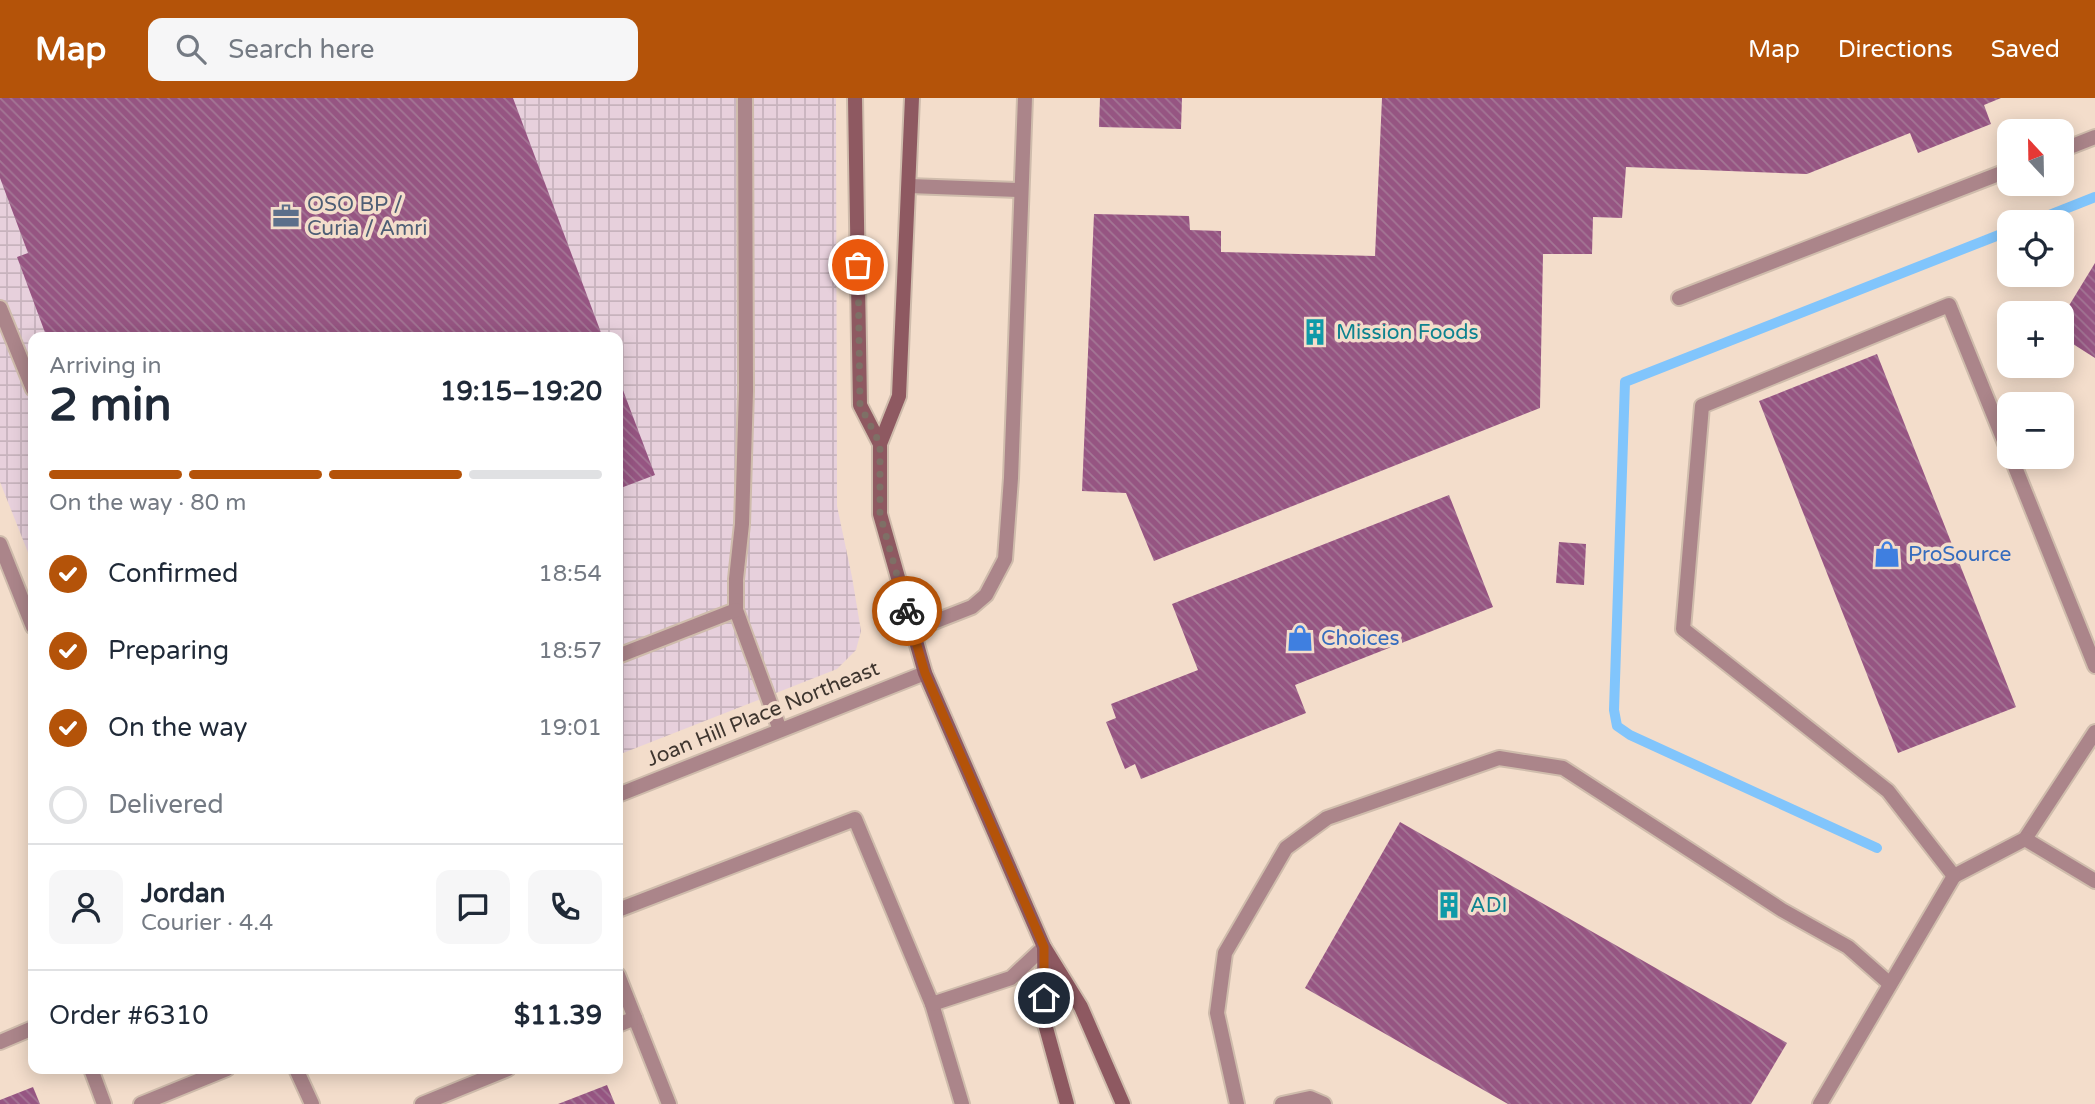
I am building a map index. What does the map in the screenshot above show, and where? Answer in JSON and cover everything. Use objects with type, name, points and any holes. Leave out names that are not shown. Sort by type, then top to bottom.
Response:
[{"type":"street","points":[[744,98],[746,391],[736,610],[780,730]]},
{"type":"street","points":[[855,98],[860,405],[880,444]]},
{"type":"street","points":[[912,98],[900,397],[880,444],[880,514],[925,673],[1044,947],[1081,1007],[1123,1104]]},
{"type":"street","points":[[913,631],[972,607],[986,595],[1005,558],[1011,478],[1025,98]]},
{"type":"street","points":[[2074,145],[2095,137]]},
{"type":"street","points":[[1679,298],[1997,175]]},
{"type":"street","points":[[909,186],[1021,190]]},
{"type":"street","points":[[1954,876],[1888,791],[1683,629],[1702,406],[1949,304],[1997,423]]},
{"type":"street","points":[[0,308],[28,378]]},
{"type":"street","points":[[2016,469],[2090,639],[2095,666]]},
{"type":"street","points":[[0,544],[28,614]]},
{"type":"street","points":[[623,654],[736,610]]},
{"type":"street","name":"Joan Hill Place Northeast","points":[[623,793],[925,673]]},
{"type":"street","points":[[1820,1104],[1954,876],[2025,839],[2095,732]]},
{"type":"street","points":[[1237,1104],[1217,1013],[1225,953],[1286,848],[1327,818],[1499,758],[1563,768],[1782,910],[1848,947],[1890,984]]},
{"type":"street","points":[[623,908],[855,819],[932,1004],[962,1104]]},
{"type":"street","points":[[2025,839],[2095,881]]},
{"type":"street","points":[[932,1004],[1011,978],[1044,947]]},
{"type":"street","points":[[1044,947],[1045,1024],[1067,1104]]},
{"type":"street","points":[[623,988],[669,1104]]},
{"type":"street","points":[[623,1023],[635,1018]]},
{"type":"street","points":[[0,1042],[28,1030]]},
{"type":"street","points":[[92,1074],[104,1104]]},
{"type":"street","points":[[141,1104],[215,1074]]},
{"type":"street","points":[[298,1074],[312,1104]]},
{"type":"street","points":[[422,1104],[496,1074]]},
{"type":"street","points":[[1282,1104],[1310,1098],[1324,1104]]},
{"type":"shaded area","points":[[0,98],[836,98],[837,506],[861,631],[856,650],[837,669],[623,753],[623,332],[28,332],[28,552],[0,482]]},
{"type":"building","name":"OSO BP / Curia / Amri","points":[[0,98],[513,98],[601,332],[45,332],[17,257],[28,253],[0,178]]},
{"type":"building","points":[[1100,98],[1182,98],[1181,129],[1099,127]]},
{"type":"building","name":"Mission Foods","points":[[1382,98],[2001,98],[1984,105],[1991,124],[1918,153],[1910,133],[1807,174],[1626,167],[1622,218],[1593,217],[1592,254],[1543,254],[1540,408],[1154,561],[1126,493],[1082,491],[1094,214],[1189,216],[1190,230],[1221,231],[1221,252],[1375,256]]},
{"type":"building","points":[[2095,263],[2095,358],[2074,345],[2074,301],[2072,301]]},
{"type":"building","name":"ProSource","points":[[1877,354],[2016,707],[1898,753],[1759,401]]},
{"type":"building","points":[[623,390],[655,475],[623,487]]},
{"type":"building","name":"Choices","points":[[1449,495],[1493,607],[1295,685],[1306,713],[1141,779],[1135,764],[1125,769],[1106,722],[1116,718],[1111,704],[1198,670],[1172,604]]},
{"type":"building","points":[[1559,542],[1586,544],[1584,585],[1556,583]]},
{"type":"building","name":"ADI","points":[[1400,822],[1787,1043],[1751,1104],[1508,1104],[1305,988]]},
{"type":"building","points":[[607,1085],[615,1104],[558,1104]]},
{"type":"building","points":[[33,1087],[40,1104],[0,1104],[0,1100]]},
{"type":"waterway","points":[[2062,210],[2095,197]]},
{"type":"waterway","points":[[1877,848],[1630,735],[1617,726],[1614,710],[1625,382],[1997,236]]},
{"type":"way so far","points":[[858,265],[860,405],[880,444],[880,514],[907,611]]},
{"type":"place","name":"OSO BP / Curia / Amri","points":[[286,216]]},
{"type":"place","name":"Mission Foods","points":[[1315,332]]},
{"type":"place","name":"ProSource","points":[[1887,554]]},
{"type":"place","name":"Choices","points":[[1300,638]]},
{"type":"place","name":"ADI","points":[[1449,905]]},
{"type":"route","points":[[907,611],[925,673],[1044,947],[1044,998]]}]
